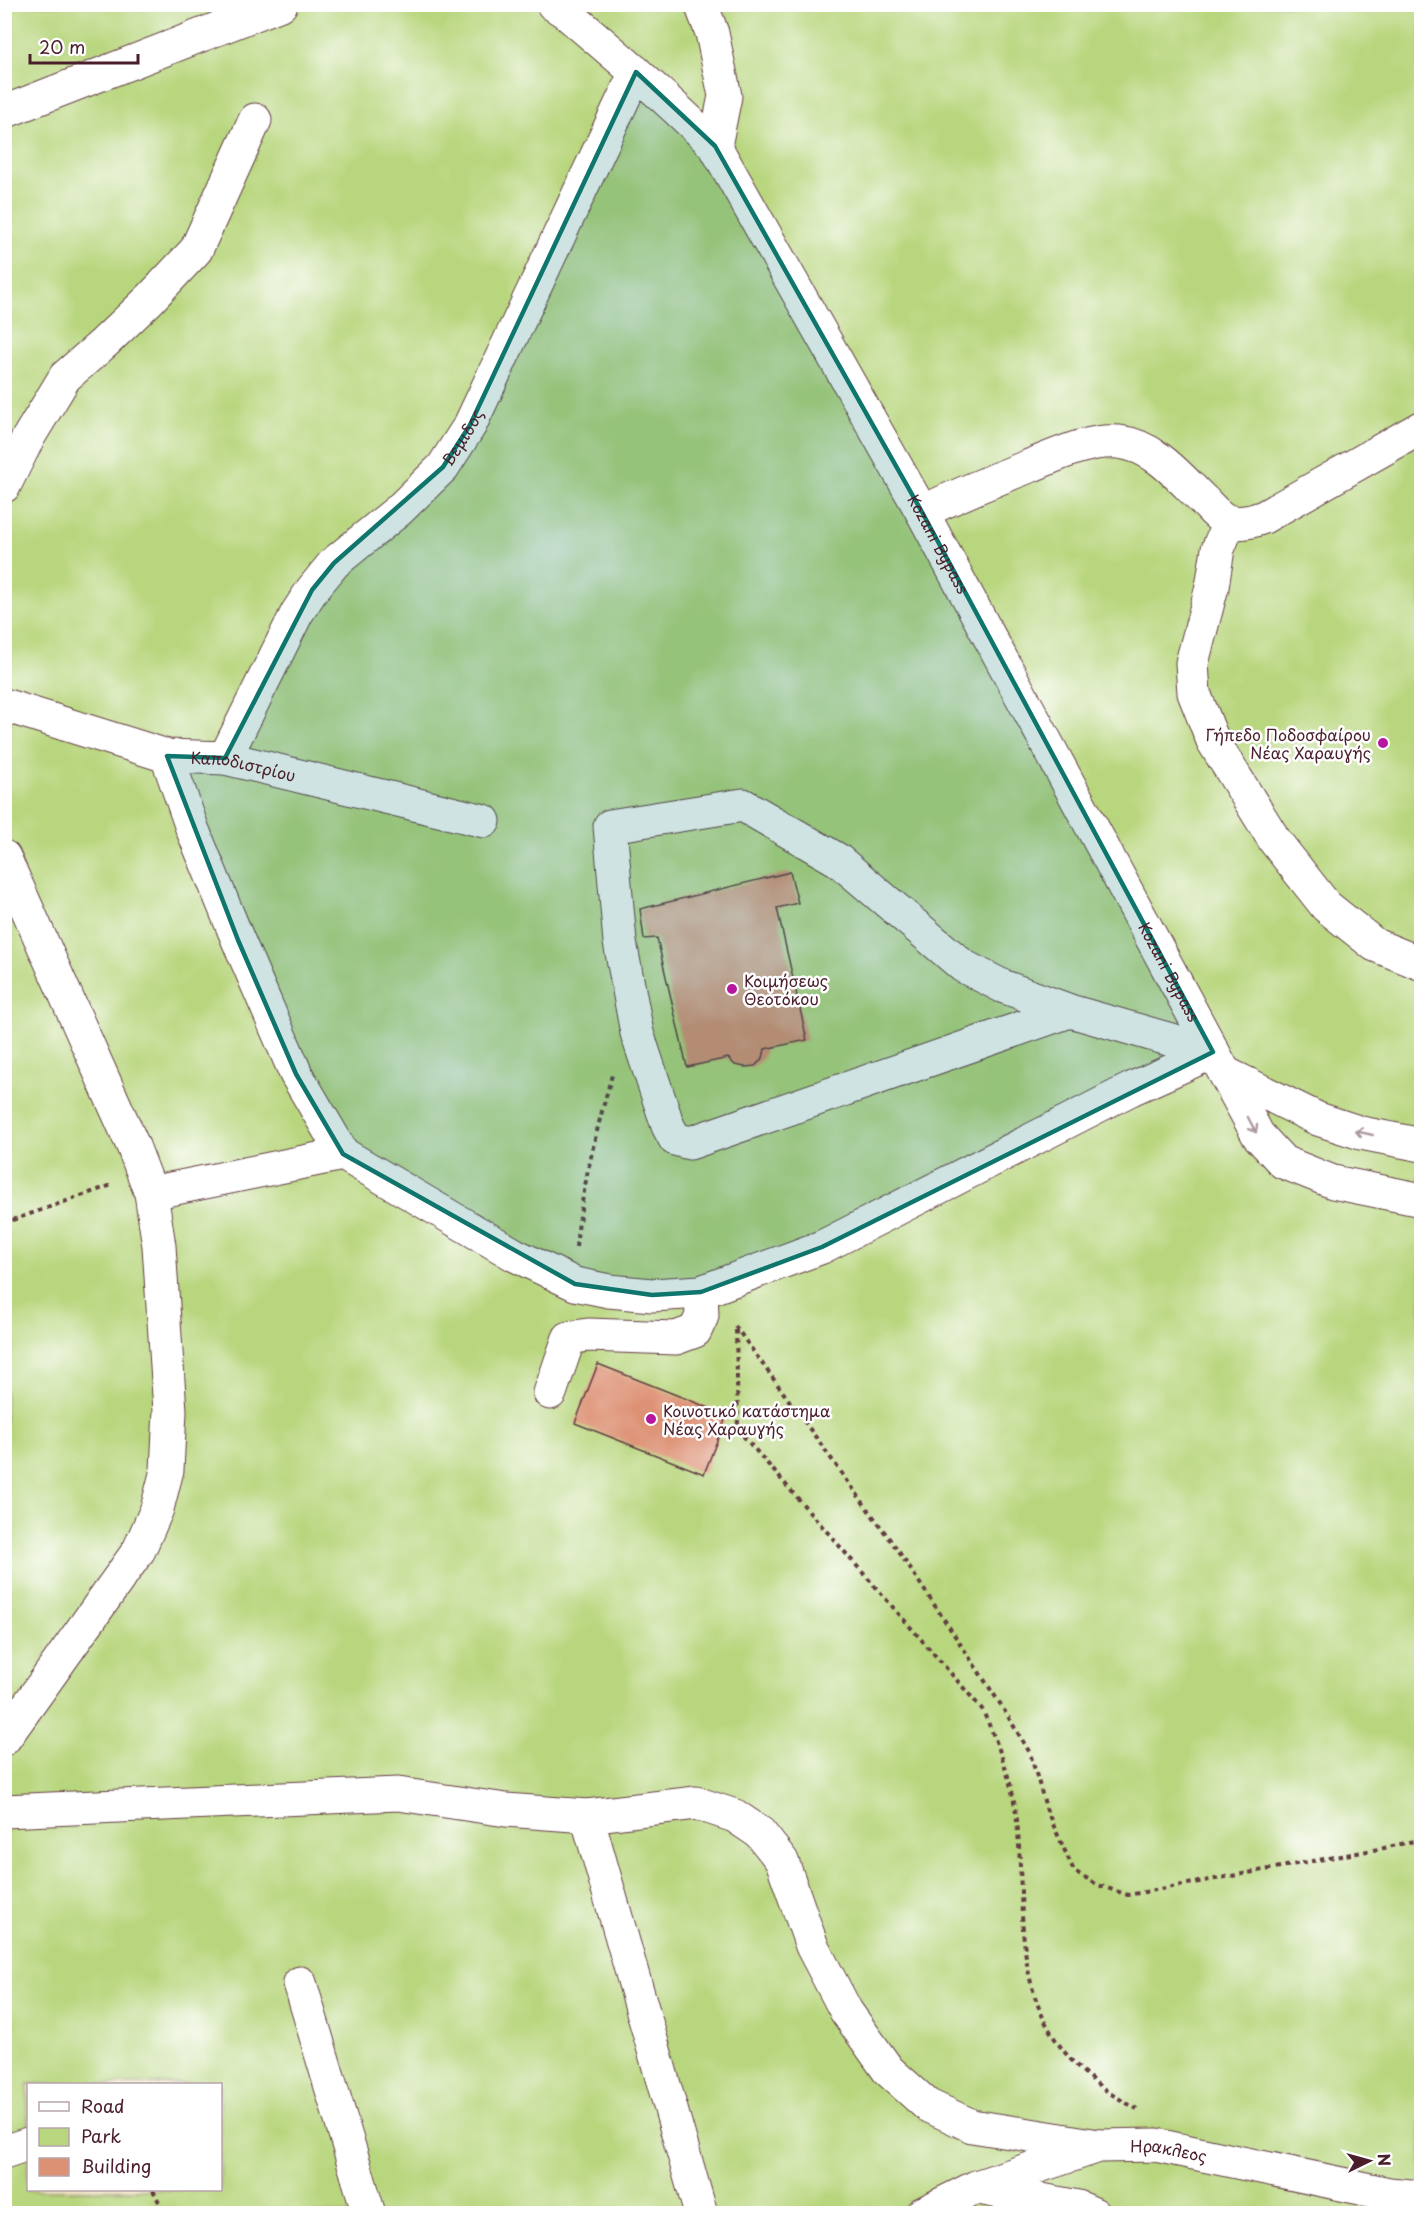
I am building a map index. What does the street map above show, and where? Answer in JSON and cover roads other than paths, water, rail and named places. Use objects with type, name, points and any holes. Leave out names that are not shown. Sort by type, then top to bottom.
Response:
[{"type":"street","points":[[4,112],[281,4]]},
{"type":"street","name":"Kozani Bypass","points":[[552,4],[636,72],[715,146],[922,512],[1258,1135],[1283,1162],[1333,1182],[1422,1200]]},
{"type":"street","points":[[701,4],[712,33],[725,96],[715,146]]},
{"type":"street","name":"Βεμιδος","points":[[225,758],[297,613],[312,590],[334,563],[399,510],[443,466],[470,425],[636,72]]},
{"type":"street","points":[[4,486],[28,438],[65,376],[150,299],[196,250],[255,120]]},
{"type":"street","points":[[922,512],[969,490],[1060,454],[1091,444],[1118,442],[1142,448],[1163,461],[1216,513],[1229,522],[1248,522],[1264,517],[1422,427]]},
{"type":"street","points":[[1229,522],[1218,549],[1212,587],[1192,663],[1194,693],[1213,741],[1275,841],[1326,906],[1375,945],[1422,964]]},
{"type":"street","name":"Καποδιστρίου","points":[[4,705],[168,756],[225,758],[484,820]]},
{"type":"street","points":[[168,756],[196,838],[292,1064],[343,1154],[515,1255],[575,1284],[609,1291],[652,1295],[701,1292],[822,1247],[1131,1089],[1219,1063]]},
{"type":"street","points":[[1070,1011],[690,1143],[675,1138],[668,1126],[637,1033],[620,942],[610,826],[743,805],[838,860],[963,966],[1002,986],[1219,1063],[1318,1119],[1361,1133],[1422,1145]]},
{"type":"street","points":[[4,857],[147,1184],[159,1246],[170,1411],[167,1470],[157,1509],[139,1550],[4,1739]]},
{"type":"street","points":[[147,1184],[343,1154]]},
{"type":"street","points":[[550,1393],[569,1338],[588,1335],[676,1338],[695,1331],[702,1316],[701,1292]]},
{"type":"street","points":[[4,1811],[398,1794],[506,1810],[586,1816],[696,1803],[735,1816],[760,1833],[782,1862],[812,1946],[846,2012],[888,2070],[927,2104],[972,2126],[1099,2146]]},
{"type":"street","points":[[586,1816],[701,2214]]},
{"type":"street","points":[[300,1983],[369,2214]]},
{"type":"street","points":[[4,2152],[27,2144]]},
{"type":"street","name":"Ηρακλεος","points":[[922,2214],[976,2187],[1099,2146],[1156,2145],[1389,2194],[1422,2197]]},
{"type":"street","points":[[976,2187],[1078,2207],[1094,2214]]},
{"type":"place","name":"Γήπεδο Ποδοσφαίρου Νέας Χαραυγής","points":[[1383,743]]},
{"type":"place","name":"Κοιμήσεως Θεοτόκου","points":[[732,989]]},
{"type":"place","name":"Κοινοτικό κατάστημα Νέας Χαραυγής","points":[[651,1419]]}]
